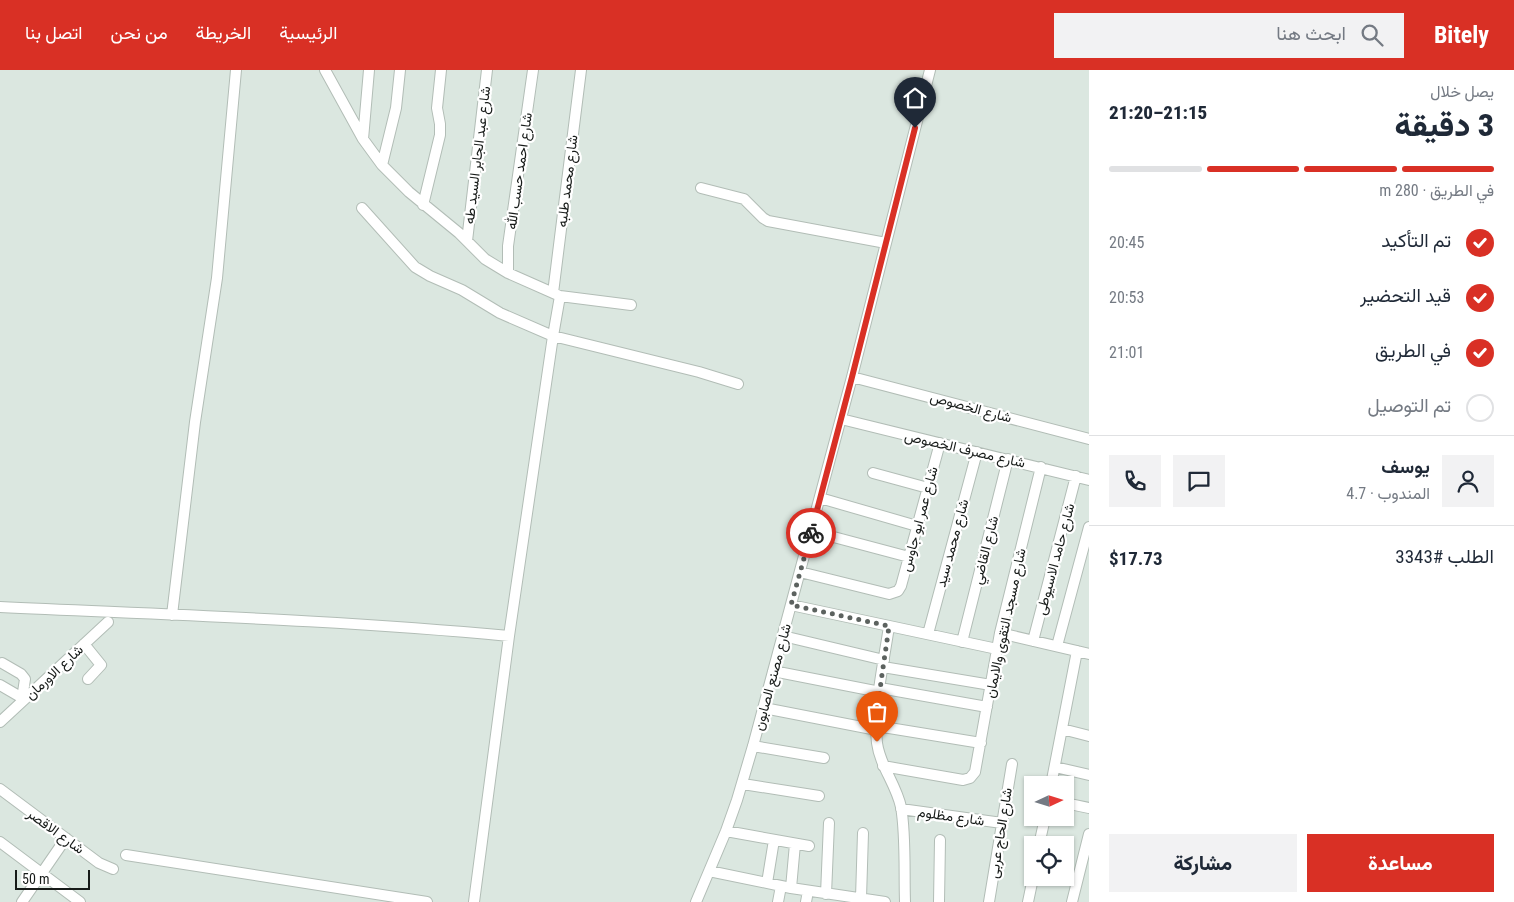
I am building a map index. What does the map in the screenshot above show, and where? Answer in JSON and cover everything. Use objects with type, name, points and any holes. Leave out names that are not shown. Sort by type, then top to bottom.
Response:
[{"type":"street","points":[[172,615],[195,422],[217,278],[236,70]]},
{"type":"street","points":[[325,70],[363,139],[382,165],[408,192],[467,241],[485,259],[508,273],[557,294],[576,299],[611,301],[631,305]]},
{"type":"street","points":[[363,139],[369,70]]},
{"type":"street","points":[[382,165],[396,108],[400,70]]},
{"type":"street","points":[[423,205],[440,135],[440,124],[436,108],[441,70]]},
{"type":"street","name":"شارع عبد الجابر السيد طه","points":[[467,241],[488,70]]},
{"type":"street","name":"شارع احمد حسب الله","points":[[508,273],[508,246],[533,70]]},
{"type":"street","name":"شارع محمد طلبه","points":[[474,902],[509,636],[558,310],[557,294],[581,70]]},
{"type":"street","name":"شارع مصنع الصابون","points":[[696,902],[726,831],[764,708],[852,379],[930,70]]},
{"type":"street","points":[[700,188],[744,199],[762,218],[768,221],[886,243]]},
{"type":"street","points":[[362,208],[410,262],[421,271],[462,290],[500,313],[554,333],[738,384]]},
{"type":"street","name":"شارع الخصوص","points":[[852,379],[1089,438]]},
{"type":"street","name":"شارع مصرف الخصوص","points":[[842,415],[940,443],[1089,480]]},
{"type":"street","name":"شارع عمر ابو جاوس","points":[[800,572],[886,593],[895,593],[900,588],[940,443]]},
{"type":"street","name":"شارع محمد سيد","points":[[928,634],[977,452]]},
{"type":"street","name":"شارع القاضي","points":[[962,642],[1008,459]]},
{"type":"street","name":"شارع مسجد التقوى والايمان","points":[[883,766],[963,780],[970,778],[976,772],[1000,633],[1041,467]]},
{"type":"street","points":[[873,473],[928,488]]},
{"type":"street","name":"شارع حامد الاسيوطى","points":[[1033,641],[1076,476]]},
{"type":"street","points":[[820,498],[917,526]]},
{"type":"street","points":[[1056,646],[1089,527]]},
{"type":"street","points":[[811,531],[909,557]]},
{"type":"street","points":[[791,605],[997,649]]},
{"type":"street","points":[[0,607],[434,629],[509,636]]},
{"type":"street","name":"شارع الاورمان","points":[[0,722],[108,622]]},
{"type":"street","points":[[889,626],[877,728],[879,754],[894,786],[901,809],[905,902]]},
{"type":"street","points":[[1000,633],[1089,654]]},
{"type":"street","points":[[783,636],[884,663],[990,685]]},
{"type":"street","points":[[84,644],[101,665],[88,679]]},
{"type":"street","points":[[1053,776],[1077,651]]},
{"type":"street","points":[[0,685],[23,699],[25,678],[2,663]]},
{"type":"street","points":[[773,671],[987,707]]},
{"type":"street","points":[[764,708],[877,728],[981,743]]},
{"type":"street","points":[[1062,729],[1089,736]]},
{"type":"street","points":[[753,746],[824,758]]},
{"type":"street","name":"شارع الحاج عربى","points":[[989,902],[1012,764]]},
{"type":"street","points":[[1054,768],[1089,776]]},
{"type":"street","points":[[742,784],[819,796]]},
{"type":"street","name":"شارع الاقصر","points":[[0,789],[99,863],[113,868]]},
{"type":"street","points":[[1074,805],[1089,808]]},
{"type":"street","name":"شارع مظلوم","points":[[901,809],[1002,824]]},
{"type":"street","points":[[826,894],[829,823]]},
{"type":"street","points":[[726,831],[809,846]]},
{"type":"street","points":[[861,898],[863,834]]},
{"type":"street","points":[[1072,902],[1089,834]]},
{"type":"street","points":[[22,902],[66,838]]},
{"type":"street","points":[[767,883],[774,840]]},
{"type":"street","points":[[939,902],[940,840]]},
{"type":"street","points":[[0,842],[80,902]]},
{"type":"street","points":[[778,902],[786,887],[795,844]]},
{"type":"street","points":[[126,855],[427,902]]},
{"type":"street","points":[[709,871],[826,894],[840,899],[861,898],[884,902]]},
{"type":"street","points":[[1028,902],[1031,886]]},
{"type":"street","points":[[806,902],[808,891]]},
{"type":"way so far","points":[[811,533],[791,605],[889,626],[880,692],[877,742]]},
{"type":"route","points":[[811,533],[915,128]]}]
